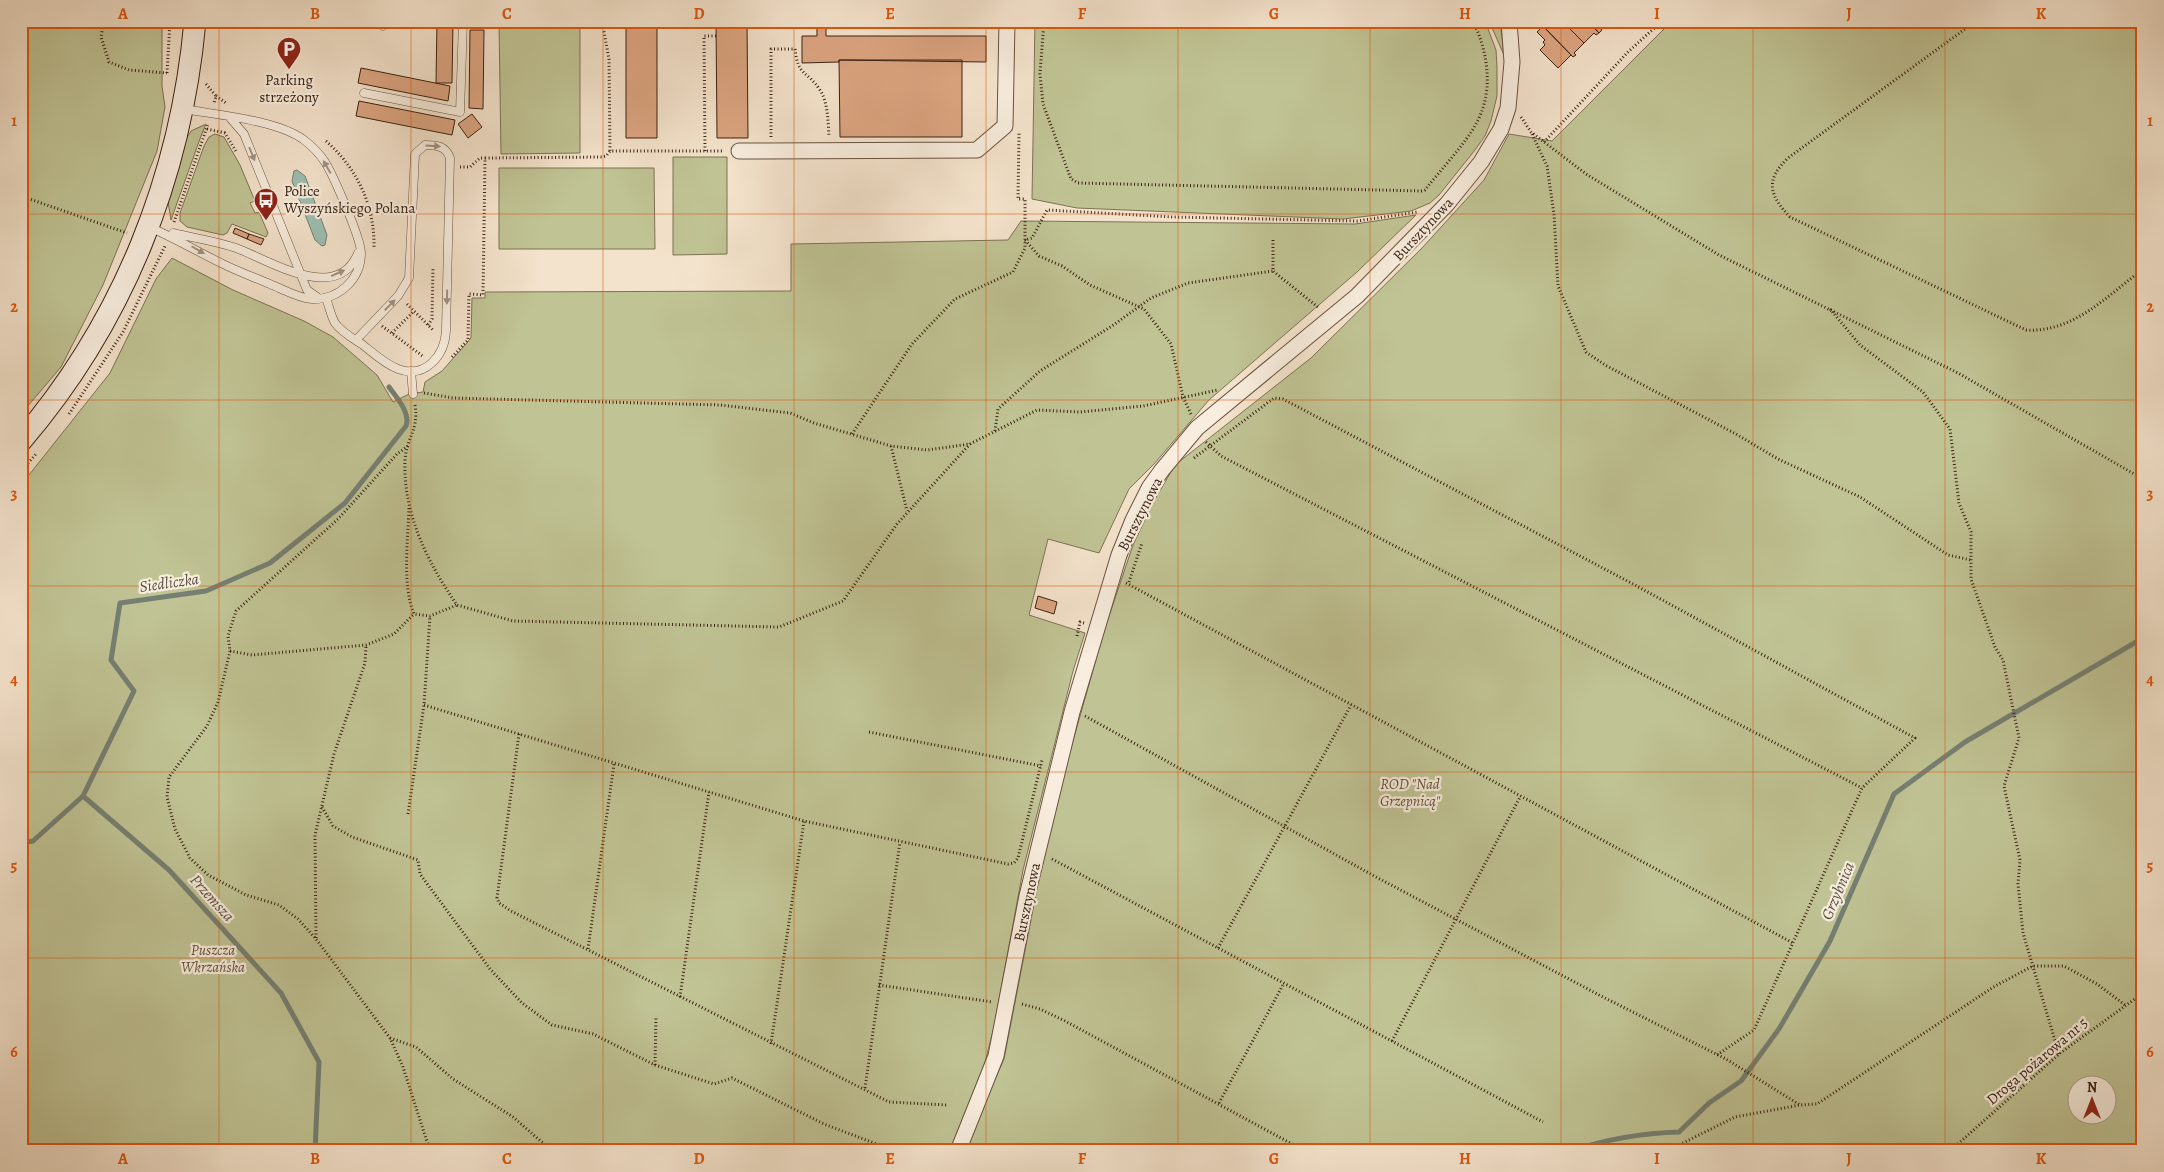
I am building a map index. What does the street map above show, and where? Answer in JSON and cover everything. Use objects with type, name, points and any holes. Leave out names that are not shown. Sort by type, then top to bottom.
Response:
[{"type":"street","points":[[21,441],[76,370],[106,320],[149,231],[170,165],[184,109],[195,21]]},
{"type":"street","points":[[739,151],[977,150],[1005,126],[1007,21]]},
{"type":"street","name":"Bursztynowa","points":[[958,1151],[996,1056],[1036,857],[1072,712],[1118,555],[1149,488],[1252,384],[1332,318],[1406,249],[1447,204],[1481,162],[1501,130],[1508,108],[1512,62],[1509,21]]},
{"type":"lane","points":[[364,93],[460,112],[463,21]]},
{"type":"lane","points":[[149,231],[178,239],[227,266],[304,297],[325,298],[344,289],[354,279],[360,260],[359,244],[330,171],[313,148],[300,137],[285,130],[184,109]]},
{"type":"lane","points":[[224,117],[236,123],[243,132],[300,274],[310,294],[325,298]]},
{"type":"lane","points":[[325,298],[334,322],[356,340],[393,366],[411,371],[424,368],[436,360],[443,349],[446,339],[450,158],[446,150],[440,146],[425,145],[418,149],[414,155],[411,271],[407,284],[356,340]]},
{"type":"lane","points":[[149,231],[235,247],[300,274],[319,278],[340,273],[355,261],[359,244]]},
{"type":"lane","points":[[411,371],[413,394]]},
{"type":"path","points":[[104,21],[101,37],[109,62],[129,70],[167,73]]},
{"type":"path","points":[[470,168],[480,158],[606,156],[610,151],[609,59],[602,21]]},
{"type":"path","points":[[1044,21],[1040,74],[1043,104],[1071,180],[1078,183],[1421,191],[1425,190],[1478,122],[1488,90],[1485,50],[1473,21]]},
{"type":"path","points":[[1544,142],[1628,52],[1662,21]]},
{"type":"path","points":[[1976,21],[1788,158],[1776,170],[1772,181],[1772,191],[1779,205],[1790,217],[2026,330],[2044,331],[2064,325],[2083,314],[2143,269]]},
{"type":"path","points":[[705,151],[704,36],[716,36]]},
{"type":"path","points":[[771,150],[771,49],[795,49],[797,66],[821,91],[827,112],[830,150]]},
{"type":"path","points":[[1520,116],[1531,132],[1547,166],[1554,214],[1558,286],[1586,352],[1605,365],[1736,434],[1778,459],[1860,497],[1948,554],[1971,560]]},
{"type":"path","points":[[207,129],[225,133],[237,153]]},
{"type":"path","points":[[1531,132],[1586,174],[1719,255],[1958,373],[2143,479]]},
{"type":"path","points":[[851,434],[912,344],[955,299],[1014,272],[1025,248],[1025,199],[1018,199],[1019,136]]},
{"type":"path","points":[[610,151],[739,151]]},
{"type":"path","points":[[483,295],[485,158]]},
{"type":"path","points":[[21,196],[149,231]]},
{"type":"path","points":[[1025,240],[1032,238],[1047,210],[1173,217],[1357,221],[1408,214],[1447,204]]},
{"type":"path","points":[[1025,240],[1040,256],[1062,266],[1090,285],[1144,310],[1170,344],[1183,397],[1201,435],[1221,456],[1356,528],[1862,788]]},
{"type":"path","points":[[1273,240],[1273,271]]},
{"type":"path","points":[[428,325],[432,320],[433,268]]},
{"type":"path","points":[[995,431],[998,409],[1040,371],[1112,326],[1138,306],[1188,283],[1273,271],[1332,318]]},
{"type":"path","points":[[398,296],[437,336]]},
{"type":"path","points":[[1830,310],[1860,345],[1923,392],[1950,428],[1959,503],[1970,532],[1970,579],[1995,647],[2003,660],[2019,738],[2004,786],[2020,860],[2018,884],[2023,933],[2060,1054]]},
{"type":"path","points":[[392,333],[414,311]]},
{"type":"path","points":[[378,329],[383,326],[424,357]]},
{"type":"path","points":[[418,360],[429,353]]},
{"type":"path","points":[[414,614],[430,616],[457,605],[514,620],[778,628],[843,601],[907,511],[970,444],[995,431],[1037,410],[1080,412],[1142,406],[1252,384]]},
{"type":"path","points":[[457,605],[444,586],[418,536],[409,503],[405,473],[408,446],[416,424],[413,394],[420,393],[463,398],[720,405],[790,413],[814,424],[892,446],[927,450],[970,444]]},
{"type":"path","points":[[1186,463],[1211,447],[1274,398],[1283,399],[1915,738],[1862,788],[1754,1030],[1718,1055]]},
{"type":"path","points":[[408,446],[397,454],[338,519],[236,611],[228,636],[230,651],[218,702],[211,718],[169,777],[167,797],[175,829],[190,858],[208,875],[246,895],[279,905],[298,919],[316,939],[390,1038],[403,1067],[430,1151]]},
{"type":"path","points":[[892,446],[907,511]]},
{"type":"path","points":[[409,503],[408,574],[410,605],[414,614]]},
{"type":"path","points":[[1125,593],[1144,538]]},
{"type":"path","points":[[1121,580],[1793,943]]},
{"type":"path","points":[[230,651],[252,656],[366,644],[394,634],[414,614]]},
{"type":"path","points":[[408,814],[424,705],[430,616]]},
{"type":"path","points":[[316,939],[315,835],[334,754],[366,663],[366,644]]},
{"type":"path","points":[[424,705],[804,821],[1008,864],[1014,863]]},
{"type":"path","points":[[1218,948],[1351,705]]},
{"type":"path","points":[[1083,724],[1087,710]]},
{"type":"path","points":[[1085,716],[1456,920],[1726,1059],[1800,1105]]},
{"type":"path","points":[[869,732],[1041,766]]},
{"type":"path","points":[[519,734],[497,898],[499,902],[511,912],[588,949],[771,1044],[865,1088],[889,1102],[947,1105]]},
{"type":"path","points":[[588,949],[614,764]]},
{"type":"path","points":[[680,998],[709,792]]},
{"type":"path","points":[[1392,1041],[1520,797]]},
{"type":"path","points":[[322,807],[333,826],[352,837],[418,860],[420,874],[490,969],[522,1003],[552,1026],[593,1034],[655,1065],[714,1084],[732,1078],[824,1124],[887,1148],[940,1151]]},
{"type":"path","points":[[771,1044],[804,821]]},
{"type":"path","points":[[865,1088],[900,842]]},
{"type":"path","points":[[1049,858],[1543,1122]]},
{"type":"path","points":[[1667,1151],[1735,1117],[1800,1105],[1817,1104],[1995,986],[2033,966],[2064,966],[2097,984],[2125,1005]]},
{"type":"path","points":[[1219,1103],[1284,983]]},
{"type":"path","points":[[879,985],[998,1003]]},
{"type":"path","name":"Droga pożarowa nr 5","points":[[1950,1151],[2060,1054],[2143,993]]},
{"type":"path","points":[[1020,1003],[1021,996]]},
{"type":"path","points":[[1015,1002],[1040,1009],[1065,1021],[1305,1151]]},
{"type":"path","points":[[655,1065],[656,1016]]},
{"type":"path","points":[[390,1038],[416,1047],[453,1079],[513,1117],[552,1151]]},
{"type":"path","points":[[21,1122],[28,1151]]},
{"type":"green space","points":[[21,21],[162,21],[162,86],[165,107],[157,151],[103,285],[61,367],[21,414]]},
{"type":"green space","points":[[1035,21],[1485,21],[1496,50],[1497,96],[1485,136],[1475,150],[1439,195],[1430,203],[1411,211],[1343,219],[1077,208],[1032,199]]},
{"type":"green space","points":[[1489,21],[1500,21],[1504,55]]},
{"type":"green space","points":[[1672,21],[2143,21],[2143,1151],[21,1151],[21,485],[110,373],[156,279],[172,258],[233,290],[304,321],[333,337],[377,375],[393,402],[409,394],[423,392],[425,382],[442,371],[471,338],[472,298],[485,298],[485,292],[791,291],[791,244],[1008,240],[1021,221],[1355,224],[1416,215],[1357,272],[1209,400],[1154,464],[1129,489],[1099,553],[1048,539],[1029,615],[1085,633],[1073,671],[1023,870],[994,1027],[983,1070],[953,1143],[964,1149],[1004,1059],[1043,858],[1067,762],[1105,628],[1133,545],[1154,501],[1175,465],[1311,358],[1422,248],[1484,180],[1509,134],[1552,141]]},
{"type":"green space","points":[[499,22],[580,22],[580,153],[501,154]]},
{"type":"green space","points":[[206,124],[171,220],[168,202],[185,141],[191,131]]},
{"type":"green space","points":[[215,134],[224,137],[240,165],[255,201],[250,203],[255,213],[259,212],[268,233],[266,237],[232,224],[227,233],[223,235],[187,227],[180,221],[180,213],[204,146],[209,137]]},
{"type":"green space","points":[[673,157],[727,157],[727,254],[673,255]]},
{"type":"green space","points":[[499,168],[654,168],[655,249],[499,249]]},
{"type":"shaded area","points":[[297,170],[305,176],[327,235],[325,245],[322,246],[315,240],[292,181],[294,171]]},
{"type":"building","points":[[437,21],[453,21],[452,83],[436,83]]},
{"type":"building","points":[[626,21],[657,21],[657,138],[626,138]]},
{"type":"building","points":[[716,21],[747,21],[748,138],[717,138]]},
{"type":"building","points":[[817,21],[826,21],[826,36],[986,36],[986,62],[839,60],[839,62],[802,63],[802,36],[817,36]]},
{"type":"building","points":[[1548,21],[1557,29],[1559,26],[1562,29],[1566,25],[1584,43],[1574,53],[1576,55],[1573,57],[1543,26]]},
{"type":"building","points":[[1570,21],[1588,21],[1599,33],[1596,35],[1594,33],[1584,43],[1566,25]]},
{"type":"building","points":[[1588,21],[1606,21],[1600,28],[1602,30],[1599,33]]},
{"type":"building","points":[[1543,26],[1571,55],[1558,68],[1540,50],[1545,45],[1543,42],[1545,40],[1537,32]]},
{"type":"building","points":[[470,30],[484,30],[483,109],[469,108]]},
{"type":"building","points":[[839,60],[962,60],[962,137],[840,137]]},
{"type":"building","points":[[361,68],[450,86],[448,101],[358,83]]},
{"type":"building","points":[[359,101],[455,120],[452,135],[356,116]]},
{"type":"building","points":[[472,114],[482,127],[468,138],[458,124]]},
{"type":"building","points":[[235,228],[249,234],[247,239],[233,233]]},
{"type":"building","points":[[249,234],[264,239],[261,245],[247,239]]},
{"type":"building","points":[[1038,596],[1057,602],[1054,614],[1035,608]]},
{"type":"waterway","name":"Siedliczka","points":[[21,843],[33,841],[83,796],[134,691],[111,660],[120,603],[206,591],[270,563],[345,503],[406,426],[405,411],[389,387]]},
{"type":"waterway","name":"Grzybnica","points":[[1571,1151],[1625,1137],[1679,1132],[1709,1103],[1741,1081],[1779,1029],[1830,941],[1894,794],[1965,742],[2143,638]]},
{"type":"waterway","name":"Przemsza","points":[[83,796],[169,870],[281,993],[319,1062],[315,1151]]},
{"type":"place","name":"Parking strzeżony","points":[[289,70]]},
{"type":"place","name":"Police Wyszyńskiego Polana","points":[[266,221]]},
{"type":"park label","name":"ROD \"Nad Grzepnicą\"","points":[[1410,792]]},
{"type":"park label","name":"Puszcza Wkrzańska","points":[[213,958]]}]
